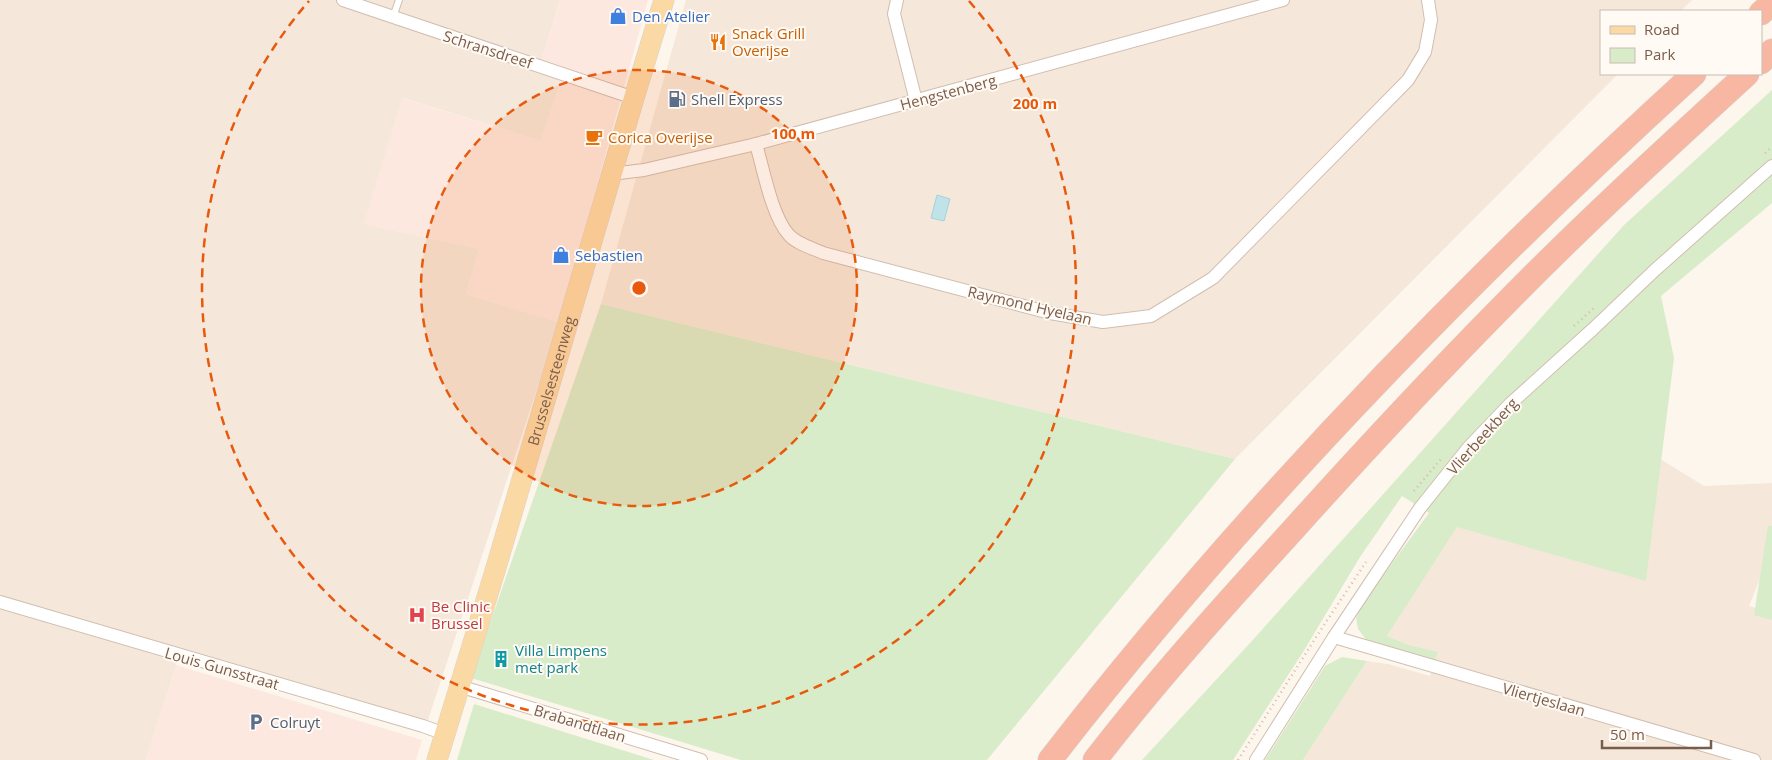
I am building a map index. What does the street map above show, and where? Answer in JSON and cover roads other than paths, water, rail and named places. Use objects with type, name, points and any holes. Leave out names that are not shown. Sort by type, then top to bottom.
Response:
[{"type":"highway","points":[[1762,12],[1772,3]]},
{"type":"highway","points":[[1762,61],[1772,52]]},
{"type":"highway","points":[[1050,760],[1091,707],[1216,560],[1340,422],[1471,285],[1610,151],[1693,75]]},
{"type":"highway","points":[[1095,760],[1246,580],[1366,449],[1499,310],[1638,173],[1747,75]]},
{"type":"main road","name":"Brusselsesteenweg","points":[[437,760],[664,0]]},
{"type":"street","name":"Schransdreef","points":[[343,0],[634,98]]},
{"type":"street","points":[[897,0],[894,14],[916,101]]},
{"type":"street","name":"Hengstenberg","points":[[611,174],[644,170],[756,144],[1283,0]]},
{"type":"street","name":"Raymond Hyelaan","points":[[756,144],[776,214],[782,226],[790,236],[823,253],[1050,313],[1103,322],[1151,316],[1213,278],[1408,80],[1424,52],[1432,20],[1428,0]]},
{"type":"street","name":"Vlierbeekberg","points":[[1256,760],[1334,637],[1420,508],[1468,448],[1510,404],[1655,270],[1772,166]]},
{"type":"street","name":"Louis Gunsstraat","points":[[0,602],[423,726],[444,734]]},
{"type":"street","name":"Vliertjeslaan","points":[[1334,637],[1754,760]]},
{"type":"street","name":"Brabandtlaan","points":[[459,686],[701,760]]},
{"type":"lane","points":[[394,17],[399,0]]},
{"type":"water","points":[[937,195],[950,199],[944,221],[931,218]]},
{"type":"place","name":"Den Atelier","points":[[618,16]]},
{"type":"place","name":"Snack Grill Overijse","points":[[718,42]]},
{"type":"place","name":"Shell Express","points":[[677,99]]},
{"type":"place","name":"Corica Overijse","points":[[594,137]]},
{"type":"place","name":"Sebastien","points":[[561,255]]},
{"type":"place","name":"Be Clinic Brussel","points":[[417,615]]},
{"type":"place","name":"Villa Limpens met park","points":[[501,659]]},
{"type":"place","name":"Colruyt","points":[[256,722]]}]
